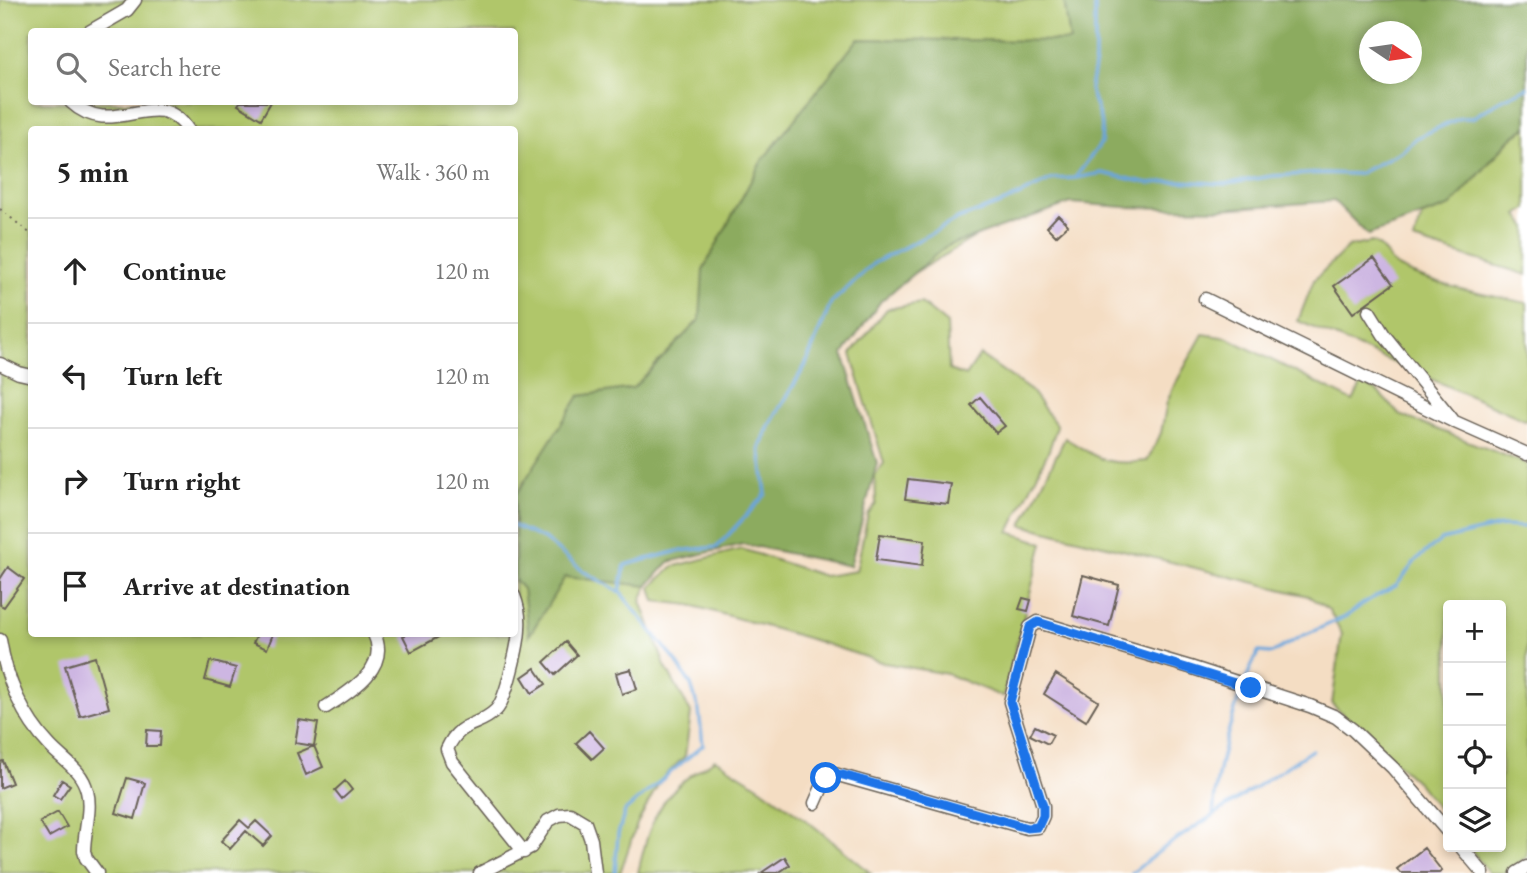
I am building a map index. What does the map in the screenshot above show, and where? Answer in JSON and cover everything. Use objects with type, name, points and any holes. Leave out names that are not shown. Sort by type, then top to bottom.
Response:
[{"type":"street","points":[[96,28],[127,10],[135,0]]},
{"type":"street","points":[[75,105],[83,112],[97,117],[156,109],[174,113],[185,126]]},
{"type":"street","points":[[1205,299],[1455,422],[1527,454]]},
{"type":"street","points":[[1369,311],[1384,335],[1455,422]]},
{"type":"street","points":[[0,364],[28,375]]},
{"type":"street","points":[[518,606],[518,635]]},
{"type":"street","points":[[815,803],[831,773],[1027,828],[1038,827],[1043,816],[1043,806],[1010,702],[1030,627],[1038,622],[1189,667],[1336,717],[1385,760],[1443,826]]},
{"type":"street","points":[[326,708],[364,681],[372,668],[378,645],[375,637]]},
{"type":"street","points":[[517,637],[503,703],[493,713],[466,725],[453,738],[447,749],[452,762],[524,852]]},
{"type":"street","points":[[0,640],[13,691],[45,740],[71,764],[86,788],[89,799],[84,850],[86,858],[97,873]]},
{"type":"street","points":[[480,873],[524,852],[531,847],[548,821],[559,815],[570,814],[585,823],[591,839],[595,873]]},
{"type":"street","points":[[1465,852],[1483,873]]},
{"type":"street","points":[[1517,873],[1527,867]]},
{"type":"path","points":[[0,209],[28,232]]},
{"type":"green space","points":[[0,0],[1097,0],[1069,189],[975,237],[889,288],[655,567],[641,601],[665,666],[691,713],[685,756],[660,781],[637,824],[620,873],[0,873]]},
{"type":"green space","points":[[1064,0],[1527,0],[1527,127],[1510,139],[1451,206],[1368,235],[1334,201],[1221,209],[1071,203],[945,247],[881,301],[843,354],[877,463],[850,566],[743,544],[669,562],[647,586],[565,577],[529,636],[523,589],[518,583],[518,491],[579,396],[633,388],[700,319],[703,270],[761,162],[858,39],[1070,41]]},
{"type":"green space","points":[[1527,127],[1527,209],[1518,215],[1527,227],[1527,275],[1413,240],[1423,216],[1451,206],[1511,139]]},
{"type":"green space","points":[[1372,242],[1380,247],[1395,265],[1414,275],[1527,303],[1527,421],[1298,321],[1314,280],[1348,247]]},
{"type":"green space","points":[[921,303],[947,324],[949,370],[966,376],[980,355],[1031,391],[1057,426],[1049,450],[1009,532],[1043,543],[1003,697],[947,674],[884,663],[690,605],[655,601],[651,587],[672,567],[742,549],[824,576],[856,571],[868,514],[876,504],[875,476],[884,463],[851,354],[887,309]]},
{"type":"green space","points":[[1203,334],[1228,338],[1353,401],[1362,383],[1377,391],[1400,415],[1527,464],[1527,857],[1504,873],[1489,873],[1473,852],[1506,852],[1506,600],[1443,600],[1443,815],[1418,783],[1332,704],[1342,634],[1329,610],[1308,596],[1022,525],[1065,438],[1103,459],[1121,462],[1147,461],[1161,433],[1167,402]]},
{"type":"green space","points":[[715,759],[760,787],[815,827],[871,873],[638,873],[647,837],[663,804],[683,781]]},
{"type":"building","points":[[238,105],[269,105],[261,119]]},
{"type":"building","points":[[1058,215],[1068,225],[1056,236],[1047,227]]},
{"type":"building","points":[[1374,258],[1393,284],[1353,313],[1334,286]]},
{"type":"building","points":[[980,397],[1005,426],[996,433],[971,405]]},
{"type":"building","points":[[908,479],[951,484],[948,504],[905,499]]},
{"type":"building","points":[[880,534],[925,540],[922,566],[876,560]]},
{"type":"building","points":[[8,567],[24,579],[4,607],[0,605],[0,579]]},
{"type":"building","points":[[1083,575],[1119,585],[1109,626],[1073,616]]},
{"type":"building","points":[[1023,598],[1031,600],[1028,611],[1019,609]]},
{"type":"building","points":[[256,637],[272,637],[267,649],[253,643]]},
{"type":"building","points":[[404,637],[438,637],[411,652]]},
{"type":"building","points":[[566,642],[577,655],[555,675],[544,662]]},
{"type":"building","points":[[95,657],[109,708],[80,716],[65,666]]},
{"type":"building","points":[[210,661],[236,668],[230,687],[205,680]]},
{"type":"building","points":[[535,668],[546,684],[532,693],[522,677]]},
{"type":"building","points":[[631,669],[637,689],[622,694],[616,673]]},
{"type":"building","points":[[1056,674],[1098,701],[1086,721],[1044,694]]},
{"type":"building","points":[[299,720],[318,723],[314,746],[295,743]]},
{"type":"building","points":[[1035,726],[1053,735],[1048,744],[1030,735]]},
{"type":"building","points":[[147,730],[161,731],[160,746],[146,746]]},
{"type":"building","points":[[589,731],[604,748],[592,759],[576,743]]},
{"type":"building","points":[[314,746],[323,767],[306,775],[297,753]]},
{"type":"building","points":[[3,761],[12,783],[0,788],[0,762]]},
{"type":"building","points":[[127,778],[145,783],[135,819],[116,813]]},
{"type":"building","points":[[62,780],[70,785],[60,799],[53,795]]},
{"type":"building","points":[[345,781],[352,790],[342,799],[335,790]]},
{"type":"building","points":[[58,812],[67,827],[49,837],[40,822]]},
{"type":"building","points":[[240,820],[249,828],[256,821],[272,836],[263,846],[246,831],[230,849],[221,841]]},
{"type":"building","points":[[1424,848],[1442,871],[1400,873],[1397,869]]},
{"type":"building","points":[[785,857],[790,865],[778,873],[761,873]]},
{"type":"waterway","points":[[1075,178],[1101,143],[1102,125],[1090,89],[1095,61],[1095,0]]},
{"type":"waterway","points":[[620,592],[625,565],[678,551],[717,547],[766,494],[760,448],[769,426],[805,366],[831,303],[874,263],[958,219],[1005,202],[1053,179],[1102,173],[1149,183],[1178,181],[1225,184],[1272,176],[1358,174],[1402,151],[1416,138],[1460,118],[1472,118],[1527,88]]},
{"type":"waterway","points":[[1213,816],[1218,775],[1228,732],[1258,652],[1272,653],[1345,617],[1367,601],[1396,586],[1417,559],[1441,540],[1501,526],[1527,527]]},
{"type":"waterway","points":[[518,528],[544,539],[583,571],[620,592],[676,661],[691,685],[699,711],[703,745],[625,811],[618,834],[615,873]]},
{"type":"waterway","points":[[1132,873],[1165,847],[1312,750]]},
{"type":"route","points":[[826,778],[831,773],[843,775],[1027,828],[1038,827],[1043,816],[1043,806],[1010,702],[1030,627],[1038,622],[1251,688]]}]
